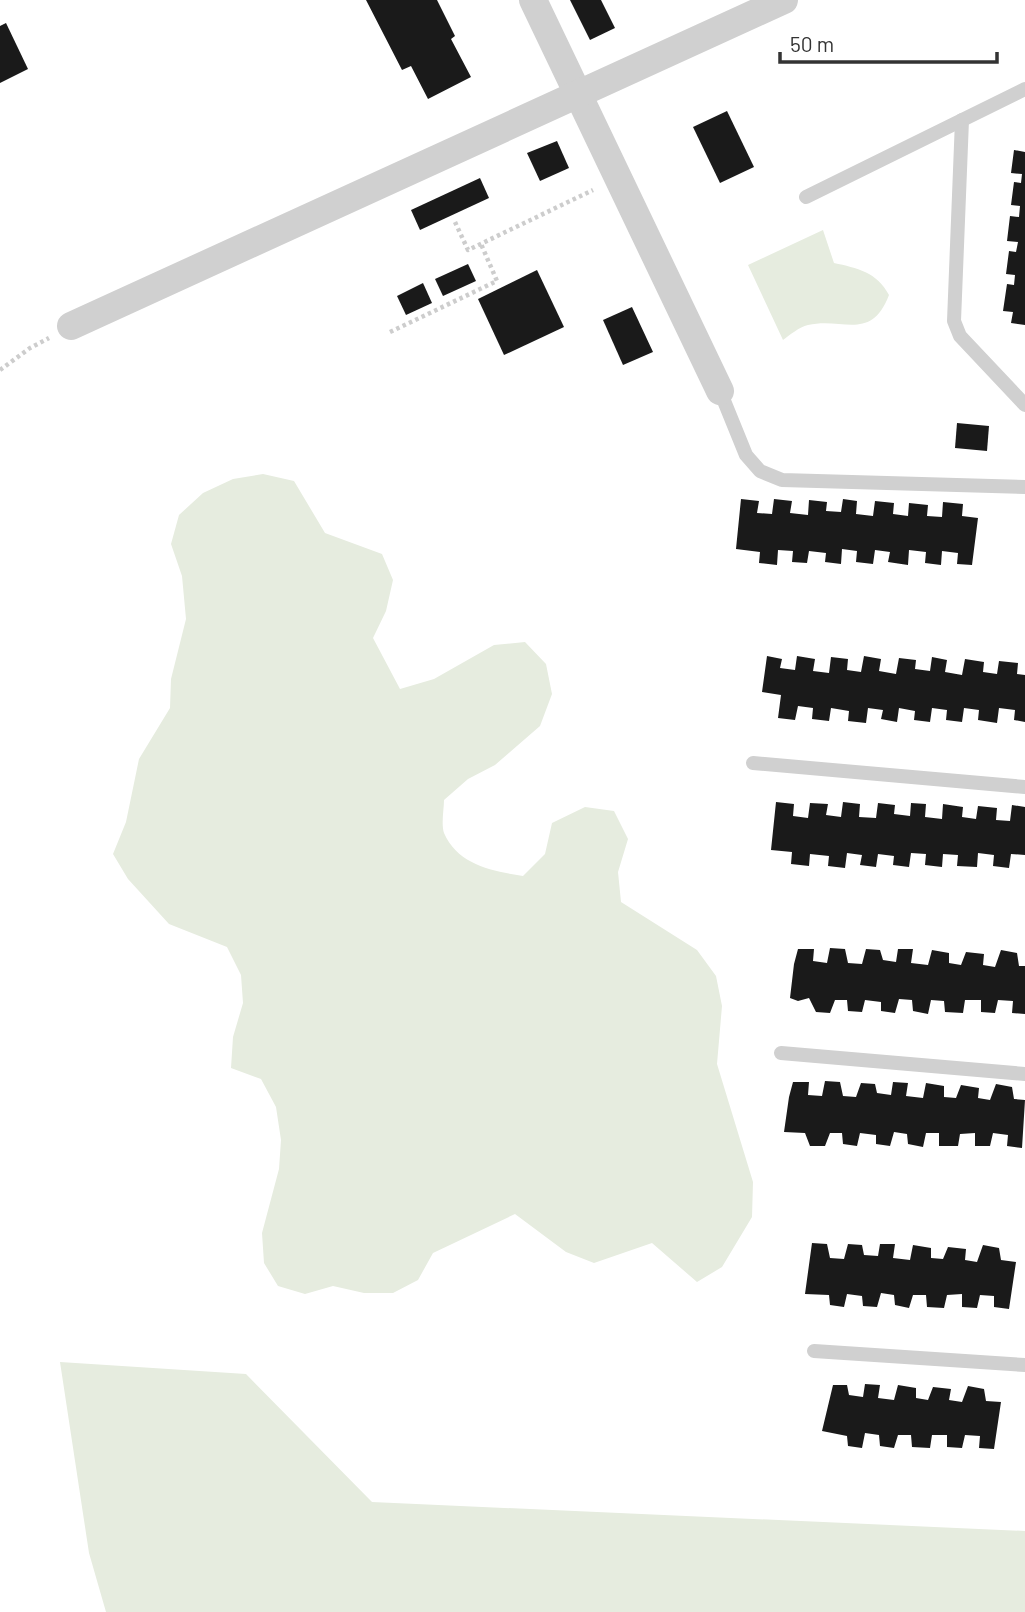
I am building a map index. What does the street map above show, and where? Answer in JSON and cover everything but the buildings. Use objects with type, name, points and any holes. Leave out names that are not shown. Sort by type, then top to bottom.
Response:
[{"type":"street","points":[[533,0],[720,391]]},
{"type":"street","points":[[71,326],[784,0]]},
{"type":"lane","points":[[806,197],[1025,89]]},
{"type":"lane","points":[[962,120],[954,321],[960,336],[1025,405]]},
{"type":"lane","points":[[720,391],[746,455],[760,471],[782,480],[1025,487]]},
{"type":"lane","points":[[753,763],[1025,787]]},
{"type":"lane","points":[[781,1053],[1025,1074]]},
{"type":"lane","points":[[814,1352],[1025,1365]]},
{"type":"path","points":[[455,222],[468,250],[619,178]]},
{"type":"path","points":[[390,332],[496,281],[481,244]]},
{"type":"path","points":[[0,370],[30,348],[71,326]]},
{"type":"shaded area","points":[[823,230],[834,263],[872,276],[889,295],[882,309],[865,323],[808,325],[783,340],[748,265]]},
{"type":"shaded area","points":[[263,474],[294,481],[325,533],[382,554],[393,580],[386,611],[373,638],[400,689],[434,679],[494,645],[525,642],[546,664],[552,694],[540,726],[495,765],[468,779],[444,800],[444,833],[458,853],[488,869],[523,876],[545,854],[552,823],[585,807],[614,811],[628,839],[618,872],[621,902],[697,950],[716,976],[722,1006],[717,1064],[753,1182],[752,1217],[722,1267],[697,1282],[652,1243],[594,1263],[566,1252],[515,1214],[433,1253],[418,1280],[393,1293],[364,1293],[333,1286],[305,1294],[278,1286],[264,1263],[262,1233],[279,1169],[281,1140],[276,1107],[261,1079],[231,1068],[233,1037],[243,1003],[241,975],[227,947],[169,924],[128,879],[113,854],[126,822],[139,759],[170,708],[171,679],[186,619],[182,576],[171,544],[179,515],[203,493],[233,479]]},
{"type":"shaded area","points":[[60,1362],[246,1374],[372,1502],[1025,1531],[1025,1612],[106,1612],[89,1553]]}]
